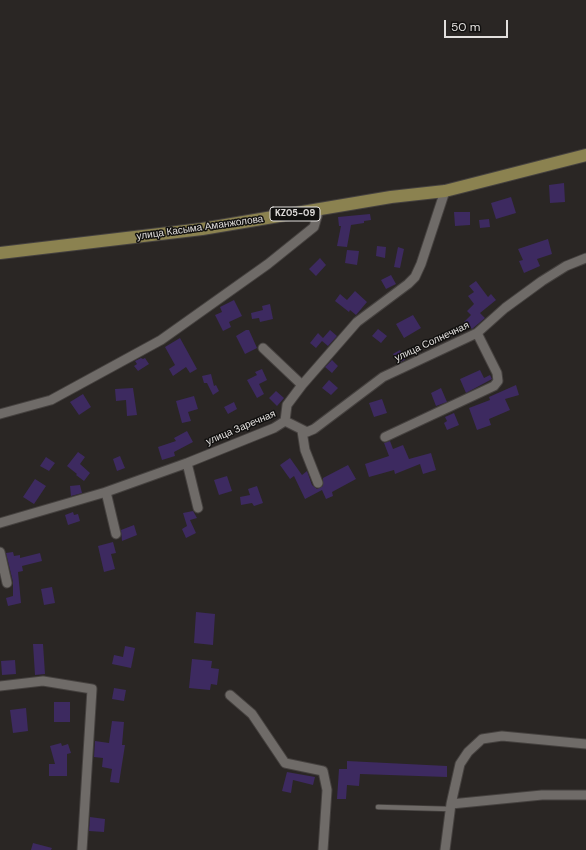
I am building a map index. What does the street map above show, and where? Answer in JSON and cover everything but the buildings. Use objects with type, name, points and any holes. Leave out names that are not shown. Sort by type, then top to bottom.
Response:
[{"type":"main road","name":"улица Касыма Аманжолова","points":[[0,253],[202,229],[391,197],[444,191],[586,155]]},
{"type":"street","name":"улица Заречная","points":[[0,523],[106,492],[187,463],[274,428],[285,421],[287,405],[302,385],[357,322],[408,284],[415,277],[421,264],[444,191]]},
{"type":"street","points":[[0,414],[51,400],[161,340],[280,255],[314,227],[319,210]]},
{"type":"street","name":"улица Солнечная","points":[[302,431],[307,432],[314,429],[383,377],[476,333],[505,308],[542,281],[566,266],[586,258]]},
{"type":"street","points":[[385,437],[494,386],[498,381],[498,373],[476,333]]},
{"type":"street","points":[[263,348],[302,385]]},
{"type":"street","points":[[285,421],[302,431],[305,450],[318,483]]},
{"type":"street","points":[[187,463],[198,508]]},
{"type":"street","points":[[106,492],[116,534]]},
{"type":"street","points":[[0,552],[7,583]]},
{"type":"street","points":[[0,686],[42,681],[92,689],[82,850]]},
{"type":"street","points":[[230,695],[252,714],[285,763],[323,771],[328,790],[323,850]]},
{"type":"street","points":[[445,850],[451,806],[460,764],[468,752],[482,739],[502,736],[586,744]]},
{"type":"street","points":[[451,806],[542,795],[586,795]]},
{"type":"lane","points":[[378,807],[451,806]]}]
